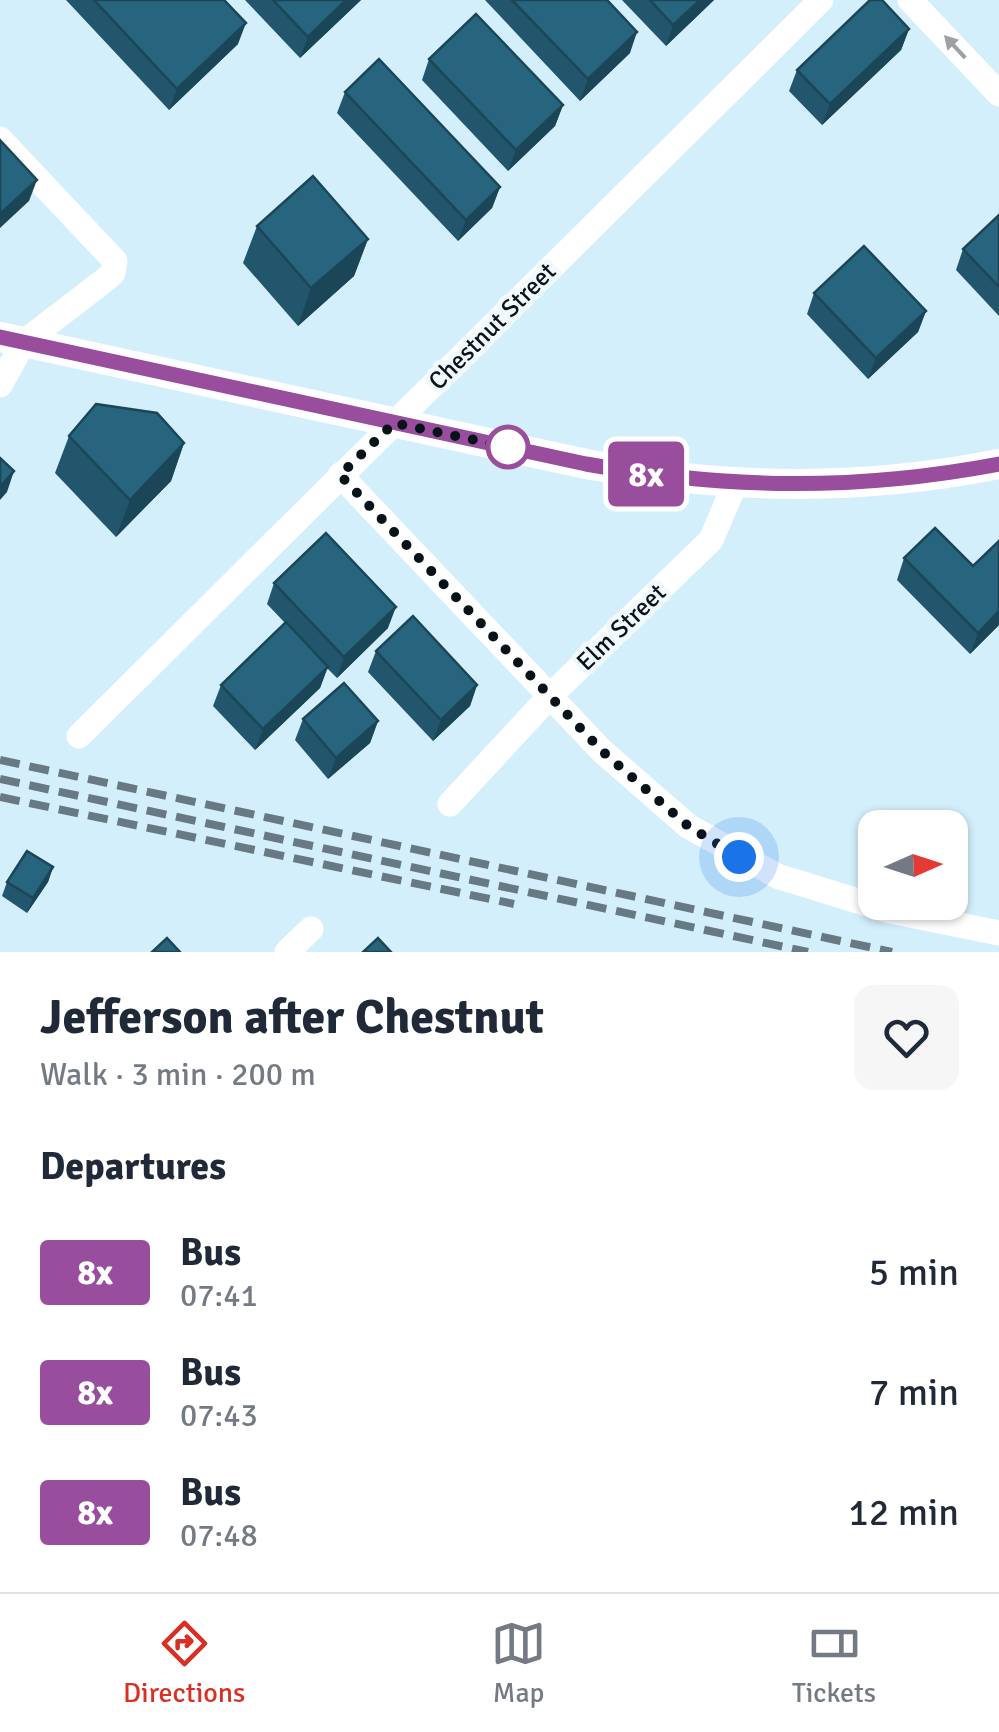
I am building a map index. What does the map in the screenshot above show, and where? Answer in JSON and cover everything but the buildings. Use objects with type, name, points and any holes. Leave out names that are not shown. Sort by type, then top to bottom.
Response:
[{"type":"main road","points":[[12,339],[586,464],[676,479],[735,484],[870,482],[999,464]]},
{"type":"street","name":"Chestnut Street","points":[[79,736],[820,0]]},
{"type":"street","points":[[910,0],[999,94]]},
{"type":"street","points":[[0,138],[116,261],[106,280],[12,339],[0,385]]},
{"type":"street","points":[[340,475],[602,751],[688,826],[768,870],[814,889],[890,911],[999,933]]},
{"type":"street","name":"Elm Street","points":[[450,804],[550,696],[711,540],[735,484]]},
{"type":"street","points":[[288,952],[312,929]]},
{"type":"railway","points":[[0,760],[892,952]]},
{"type":"railway","points":[[0,779],[808,952]]},
{"type":"railway","points":[[0,797],[514,904]]},
{"type":"bus line","name":"8x","points":[[0,337],[586,464],[676,479],[820,485],[999,464]]},
{"type":"route","points":[[508,447],[394,423],[340,475],[602,751],[688,826],[739,857]]}]
